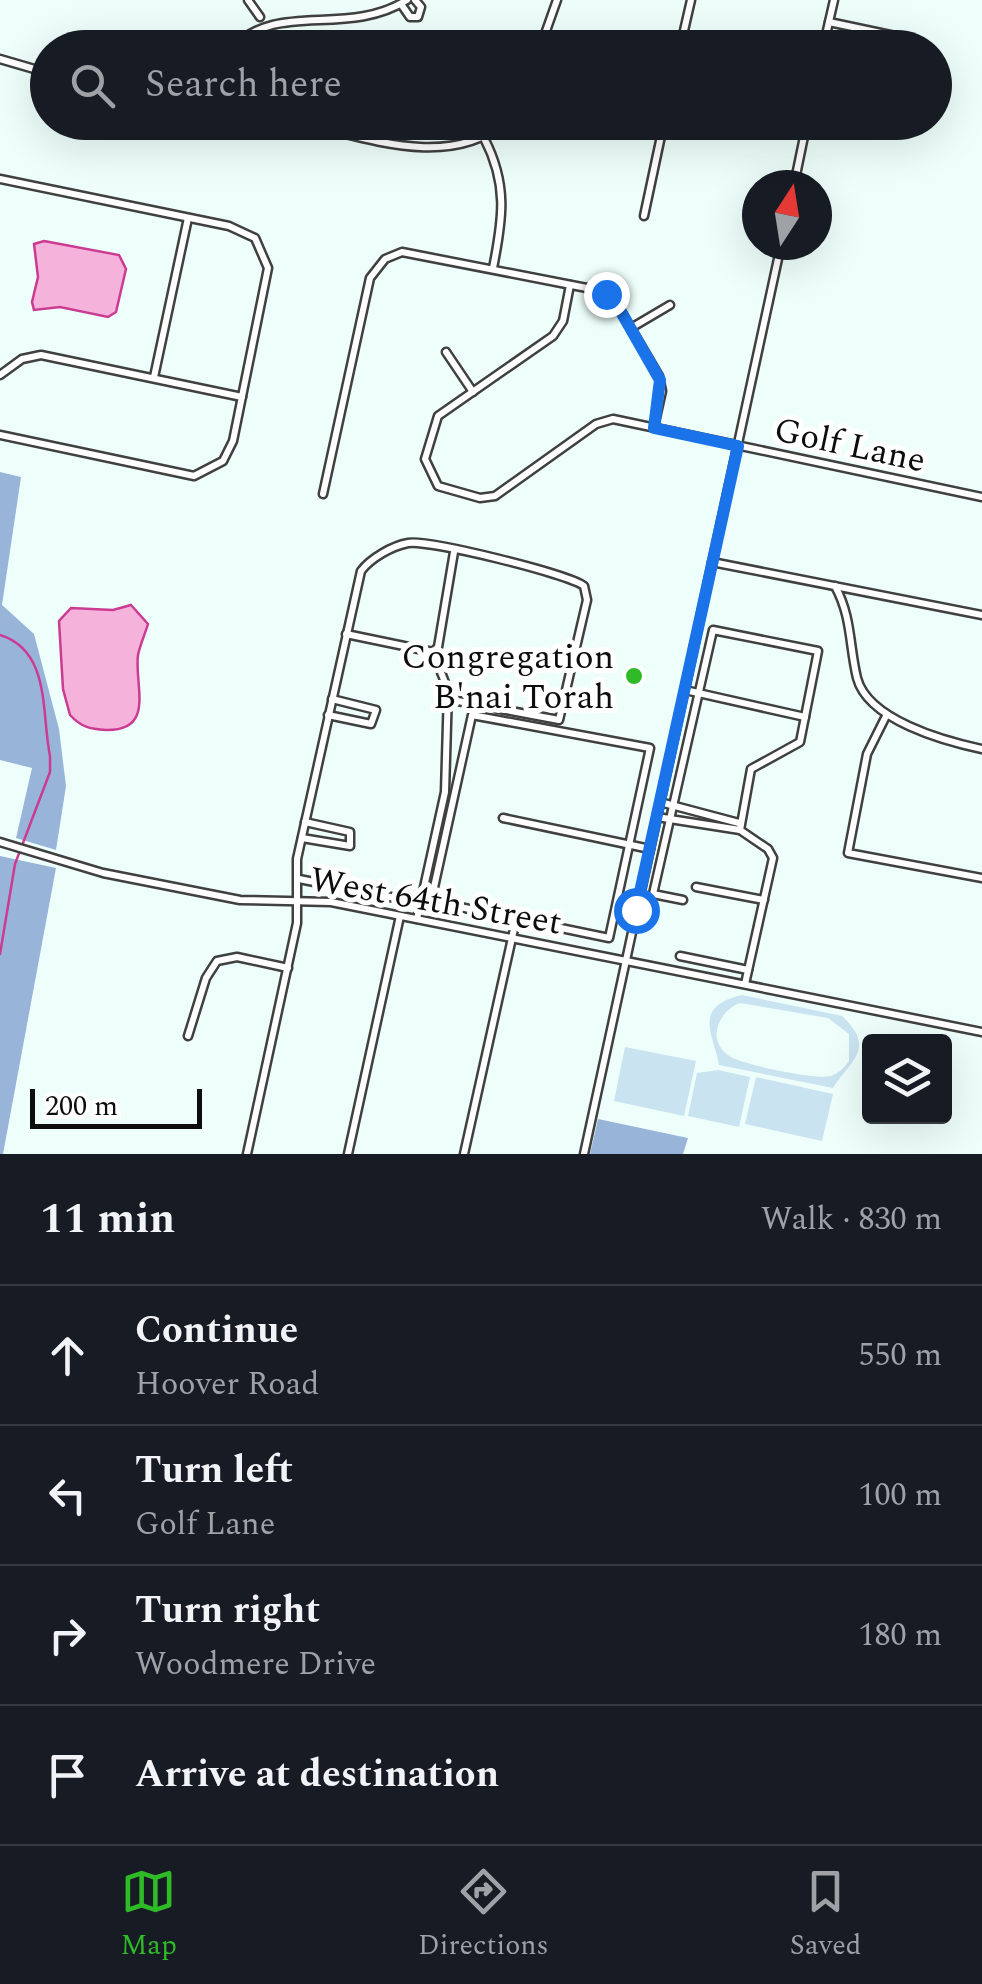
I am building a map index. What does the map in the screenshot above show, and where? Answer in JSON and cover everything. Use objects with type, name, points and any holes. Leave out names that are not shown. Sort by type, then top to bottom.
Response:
[{"type":"street","points":[[248,0],[260,17]]},
{"type":"street","points":[[328,10],[366,14],[404,2],[410,17],[418,17],[421,8],[415,0]]},
{"type":"street","points":[[546,30],[557,0]]},
{"type":"street","points":[[684,30],[690,0]]},
{"type":"street","points":[[827,30],[834,0]]},
{"type":"street","points":[[249,30],[269,12]]},
{"type":"street","points":[[829,22],[867,30]]},
{"type":"street","points":[[0,59],[30,68]]},
{"type":"street","points":[[387,140],[428,148],[464,146],[479,140]]},
{"type":"street","points":[[485,140],[504,191],[492,268]]},
{"type":"street","points":[[644,216],[660,140]]},
{"type":"street","points":[[797,170],[803,140]]},
{"type":"street","points":[[0,179],[251,234],[265,252],[268,268],[227,456],[202,474],[194,476],[0,435]]},
{"type":"street","points":[[154,377],[188,218]]},
{"type":"street","points":[[323,494],[370,278],[387,257],[413,252],[610,296],[661,384],[654,428]]},
{"type":"street","points":[[584,1154],[778,260]]},
{"type":"street","points":[[446,352],[473,392],[555,334],[570,284]]},
{"type":"street","points":[[631,328],[670,305]]},
{"type":"street","points":[[0,374],[22,359],[41,356],[242,396]]},
{"type":"street","name":"Golf Lane","points":[[473,392],[442,413],[431,429],[425,459],[432,480],[450,492],[482,498],[500,493],[538,462],[602,421],[618,420],[982,497]]},
{"type":"street","points":[[247,1154],[300,900],[297,863],[364,566],[410,542],[576,580],[584,586],[587,600],[559,720],[446,699]]},
{"type":"street","points":[[433,652],[438,646],[454,551]]},
{"type":"street","points":[[712,562],[982,615]]},
{"type":"street","points":[[835,586],[852,628],[857,680],[872,704],[886,716],[952,743],[982,749]]},
{"type":"street","points":[[682,900],[653,894],[713,630],[818,651],[800,742],[751,769],[739,827]]},
{"type":"street","points":[[346,634],[433,652]]},
{"type":"street","points":[[417,919],[445,792],[446,684],[433,652]]},
{"type":"street","points":[[685,690],[805,717]]},
{"type":"street","points":[[328,715],[373,722],[374,708],[332,698]]},
{"type":"street","points":[[472,715],[650,748],[631,845],[611,935],[604,939],[431,901],[472,715]]},
{"type":"street","points":[[886,716],[867,754],[848,853],[982,878]]},
{"type":"street","points":[[660,802],[739,827],[772,853],[745,984]]},
{"type":"street","points":[[657,817],[739,827]]},
{"type":"street","points":[[503,818],[650,849]]},
{"type":"street","points":[[302,838],[349,847],[350,832],[306,822]]},
{"type":"street","name":"West 64th Street","points":[[4,843],[103,873],[240,900],[300,900],[417,919],[982,1032]]},
{"type":"street","points":[[300,879],[421,903]]},
{"type":"street","points":[[696,887],[764,900]]},
{"type":"street","points":[[348,1154],[400,916]]},
{"type":"street","points":[[464,1154],[516,920]]},
{"type":"street","points":[[680,956],[748,970]]},
{"type":"street","points":[[188,1036],[206,978],[217,961],[237,957],[288,968]]},
{"type":"shaded area","points":[[44,241],[119,255],[126,269],[116,312],[108,317],[60,307],[34,310],[38,277],[34,244]]},
{"type":"shaded area","points":[[0,472],[21,477],[2,605],[34,634],[59,729],[66,786],[56,850],[16,838],[32,768],[0,760]]},
{"type":"shaded area","points":[[131,605],[148,624],[138,655],[137,715],[122,728],[86,727],[70,715],[63,689],[59,621],[71,608],[113,610]]},
{"type":"shaded area","points":[[0,856],[56,868],[3,1154],[0,1154]]},
{"type":"shaded area","points":[[742,995],[842,1016],[858,1037],[857,1054],[833,1088],[719,1065],[710,1023],[716,1007]],"holes":[[[740,1003],[828,1018],[849,1034],[849,1061],[831,1076],[765,1068],[731,1057],[718,1043],[721,1020]]]},
{"type":"shaded area","points":[[625,1047],[696,1061],[684,1116],[614,1101]]},
{"type":"shaded area","points":[[718,1070],[750,1077],[739,1127],[688,1116],[697,1073]]},
{"type":"shaded area","points":[[756,1077],[833,1094],[822,1141],[745,1124]]},
{"type":"shaded area","points":[[598,1119],[688,1138],[683,1154],[590,1154]]},
{"type":"waterway","points":[[0,635],[28,654],[36,669],[50,756],[50,772],[15,864],[0,954]]},
{"type":"place","name":"Congregation B'nai Torah","points":[[634,676]]},
{"type":"route","points":[[606,294],[616,303],[660,380],[662,394],[654,428],[738,446],[636,910]]}]
